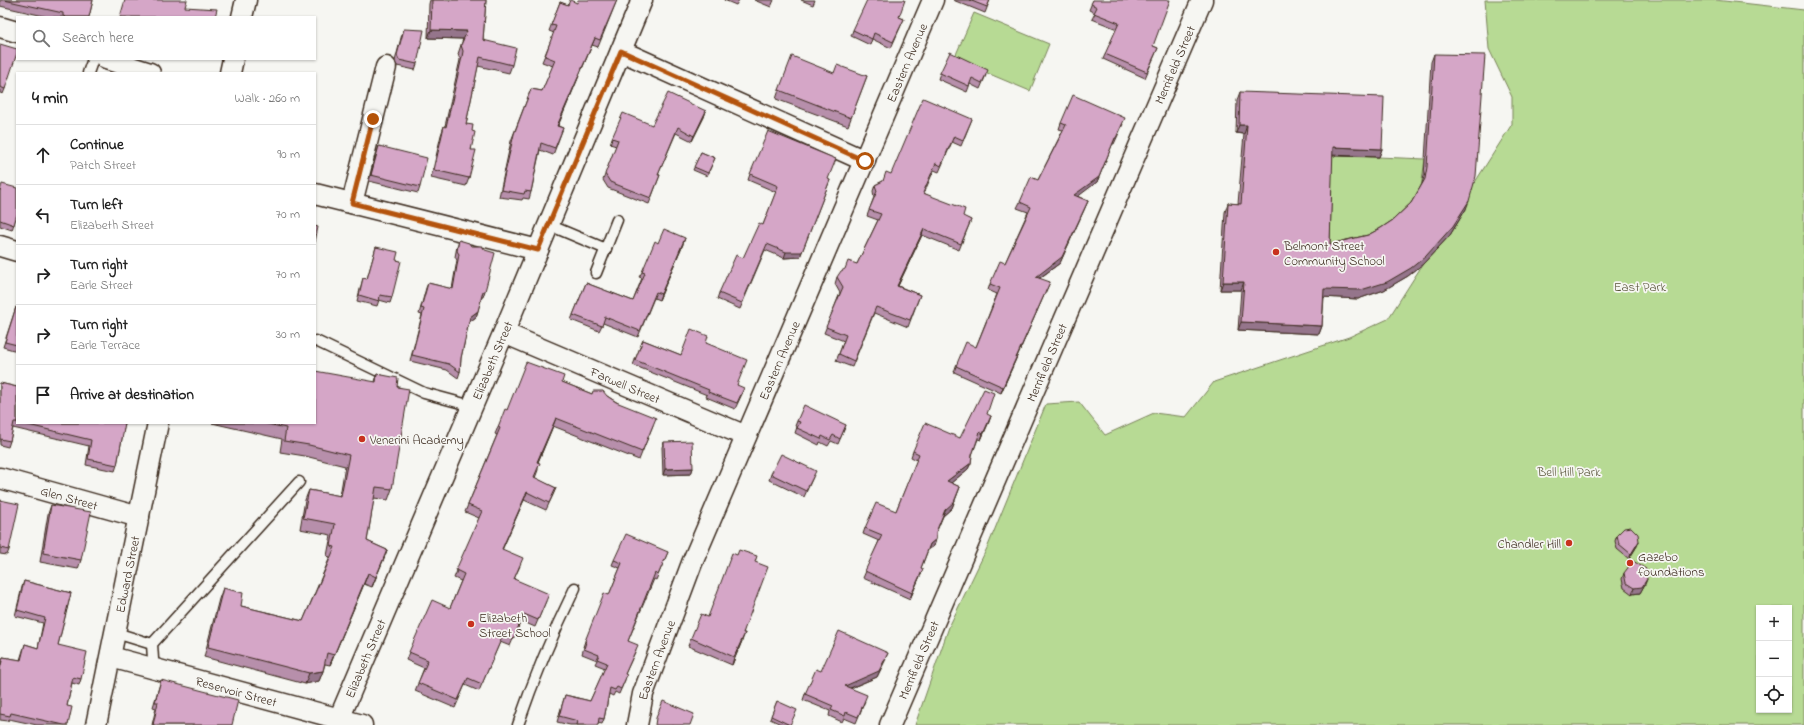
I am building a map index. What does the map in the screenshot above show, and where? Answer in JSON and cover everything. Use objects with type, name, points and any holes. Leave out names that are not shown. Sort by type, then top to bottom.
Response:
[{"type":"street","points":[[242,16],[246,0]]},
{"type":"street","name":"Elizabeth Street","points":[[339,719],[504,333],[642,0]]},
{"type":"street","name":"Eastern Avenue","points":[[637,725],[643,694],[692,563],[933,0]]},
{"type":"street","name":"Merrifield Street","points":[[890,725],[1202,0]]},
{"type":"street","points":[[0,27],[16,32]]},
{"type":"street","points":[[621,51],[865,161]]},
{"type":"street","points":[[109,60],[147,72]]},
{"type":"street","points":[[230,72],[233,60]]},
{"type":"street","points":[[352,203],[386,68]]},
{"type":"street","points":[[316,194],[538,250]]},
{"type":"street","points":[[0,246],[16,251]]},
{"type":"street","name":"Farwell Street","points":[[504,333],[746,436]]},
{"type":"street","name":"Edward Street","points":[[96,725],[158,424]]},
{"type":"street","name":"Glen Street","points":[[0,478],[139,517]]},
{"type":"street","name":"Reservoir Street","points":[[111,657],[362,725]]},
{"type":"lane","points":[[88,72],[93,60]]},
{"type":"lane","points":[[596,273],[617,220]]},
{"type":"lane","points":[[549,225],[606,249]]},
{"type":"lane","points":[[316,341],[424,393],[472,406]]},
{"type":"lane","points":[[151,668],[153,659],[152,644],[299,482]]},
{"type":"lane","points":[[518,725],[533,680],[575,588]]},
{"type":"lane","points":[[116,633],[152,644]]},
{"type":"green space","name":"Bell Hill Park","points":[[1485,0],[1715,0],[1804,10],[1804,725],[915,725],[949,627],[988,546],[1046,404],[1079,402],[1105,435],[1154,413],[1186,417],[1214,382],[1349,337],[1388,319],[1512,124],[1512,97],[1489,49]]},
{"type":"green space","points":[[974,13],[1049,44],[1030,91],[954,59]]},
{"type":"green space","points":[[1330,155],[1425,159],[1421,188],[1414,201],[1390,229],[1327,250]]},
{"type":"building","points":[[4,0],[93,0],[89,16],[63,16],[63,13]]},
{"type":"building","points":[[125,0],[187,0],[185,7],[217,9],[215,16],[120,16]]},
{"type":"building","points":[[432,0],[486,0],[483,40],[516,48],[512,65],[480,57],[466,124],[473,125],[472,131],[475,132],[471,150],[476,150],[469,178],[434,170],[444,126],[446,127],[462,57],[463,51],[461,45],[467,31],[431,30]]},
{"type":"building","points":[[570,0],[577,3],[578,0],[617,0],[600,40],[595,38],[557,126],[563,128],[555,148],[541,143],[531,192],[525,191],[524,194],[501,190],[514,134],[531,89],[542,91],[555,60],[545,56],[556,26],[551,25],[560,2],[568,5]]},
{"type":"building","points":[[867,0],[905,0],[899,17],[904,19],[893,42],[874,33],[872,39],[853,30]]},
{"type":"building","points":[[969,0],[990,0],[987,7]]},
{"type":"building","points":[[1093,0],[1170,0],[1153,46],[1158,48],[1147,72],[1105,54],[1119,23],[1094,13],[1097,7],[1091,4]]},
{"type":"building","points":[[404,29],[424,30],[417,64],[399,60],[397,55]]},
{"type":"building","points":[[0,44],[16,49],[16,56],[5,89],[0,87]]},
{"type":"building","points":[[950,52],[988,70],[982,83],[972,78],[969,86],[940,73]]},
{"type":"building","points":[[1434,54],[1485,55],[1476,176],[1469,201],[1453,226],[1426,256],[1411,268],[1387,282],[1361,290],[1324,289],[1322,326],[1241,322],[1244,282],[1223,282],[1228,203],[1241,204],[1247,125],[1239,125],[1240,92],[1384,97],[1382,149],[1333,147],[1330,244],[1368,235],[1393,220],[1411,203],[1425,179]]},
{"type":"building","points":[[792,56],[834,73],[837,65],[867,76],[851,118],[779,90]]},
{"type":"building","points":[[668,93],[706,111],[694,136],[678,127],[658,175],[660,175],[651,198],[610,182],[605,174],[618,140],[612,138],[623,113],[652,125]]},
{"type":"building","points":[[1073,95],[1125,118],[1099,177],[1074,195],[1088,201],[1062,257],[1036,277],[1050,282],[1003,387],[956,366],[966,342],[976,347],[1000,288],[990,284],[1000,261],[1005,263],[1031,207],[1020,202],[1031,177],[1038,180],[1066,125],[1061,123]]},
{"type":"building","points":[[923,98],[972,119],[963,140],[954,136],[941,166],[936,163],[923,193],[965,209],[963,216],[971,220],[961,244],[924,229],[897,286],[920,295],[910,320],[876,307],[854,361],[839,354],[846,335],[826,327],[843,287],[837,277],[841,271],[845,269],[848,261],[857,264],[881,214],[869,210],[877,191],[875,185],[883,181],[886,172],[891,174]]},
{"type":"building","points":[[768,131],[836,159],[828,179],[830,180],[802,252],[786,252],[767,244],[742,303],[719,293],[736,255],[743,258],[759,223],[763,225],[778,186],[750,174]]},
{"type":"building","points":[[379,146],[427,158],[420,187],[371,175]]},
{"type":"building","points":[[701,152],[715,158],[708,173],[694,167]]},
{"type":"building","points":[[2,184],[16,188],[16,218],[14,225],[0,220],[0,191]]},
{"type":"building","points":[[316,226],[318,227],[316,237]]},
{"type":"building","points":[[664,229],[685,238],[661,294],[656,292],[640,331],[605,317],[602,326],[573,315],[586,283],[633,301],[645,273],[642,272],[655,241],[658,243]]},
{"type":"building","points":[[459,240],[469,243],[471,246],[482,246],[485,250],[495,253],[478,311],[470,317],[461,358],[460,372],[449,364],[412,355],[424,309],[421,308],[428,283],[453,289],[459,254],[457,251]]},
{"type":"building","points":[[376,247],[398,252],[396,260],[401,261],[392,297],[380,295],[379,301],[359,295],[363,278],[367,279]]},
{"type":"building","points":[[16,307],[16,345],[5,342]]},
{"type":"building","points":[[691,329],[708,336],[706,343],[747,360],[737,385],[744,388],[737,403],[635,360],[643,340],[681,355]]},
{"type":"building","points":[[526,362],[564,376],[562,382],[592,394],[593,391],[603,391],[607,396],[616,402],[656,418],[642,452],[556,418],[537,462],[540,463],[534,477],[556,488],[549,503],[527,492],[502,549],[523,558],[514,579],[549,594],[538,620],[524,614],[513,639],[503,635],[482,684],[468,678],[458,700],[418,683],[428,660],[409,652],[432,600],[450,608],[464,574],[456,570],[482,511],[468,505],[500,428],[498,427],[505,409],[507,410]]},
{"type":"building","points":[[316,371],[376,382],[377,374],[398,378],[397,387],[409,389],[392,489],[376,487],[367,541],[387,550],[376,577],[368,573],[334,655],[327,653],[323,671],[309,673],[208,647],[223,588],[243,593],[241,606],[303,621],[335,547],[331,546],[335,524],[303,518],[309,490],[341,496],[349,455],[309,445],[284,441],[286,428],[268,424],[316,424]]},
{"type":"building","points":[[0,383],[16,387],[16,422],[14,422],[10,441],[0,439]]},
{"type":"building","points":[[984,389],[994,393],[987,414],[991,416],[983,434],[980,432],[972,455],[971,463],[947,481],[960,487],[954,502],[945,510],[936,532],[936,539],[930,544],[921,568],[923,569],[912,593],[865,571],[882,535],[865,528],[876,503],[896,511],[919,454],[913,451],[925,423],[960,438]]},
{"type":"building","points":[[804,405],[846,425],[840,439],[833,435],[830,440],[822,436],[821,439],[797,428],[800,422],[797,421]]},
{"type":"building","points":[[24,424],[125,424],[117,465],[88,459],[91,440]]},
{"type":"building","points":[[692,441],[693,468],[665,469],[664,442]]},
{"type":"building","points":[[781,454],[816,471],[806,491],[771,474]]},
{"type":"building","points":[[0,500],[19,504],[9,550],[0,548]]},
{"type":"building","points":[[51,505],[91,512],[81,560],[43,553]]},
{"type":"building","points":[[1631,527],[1638,534],[1639,541],[1631,554],[1619,544],[1617,535],[1624,528]]},
{"type":"building","points":[[626,534],[668,552],[658,575],[655,573],[628,641],[638,645],[625,674],[627,675],[621,689],[617,687],[615,690],[610,688],[604,719],[599,718],[598,725],[577,725],[578,721],[559,716],[565,695],[590,701],[607,663],[597,659],[599,655],[584,649],[585,641],[604,593],[609,595],[622,563],[614,560]]},
{"type":"building","points":[[739,550],[757,556],[755,562],[768,567],[743,633],[745,633],[734,657],[691,638],[701,614],[708,617],[732,553],[737,555]]},
{"type":"building","points":[[1633,561],[1646,569],[1647,579],[1642,587],[1634,588],[1626,583],[1624,573]]},
{"type":"building","points":[[24,581],[71,593],[58,645],[87,652],[81,679],[73,677],[67,706],[72,707],[68,725],[11,713],[10,716],[0,714],[0,669],[3,657],[21,660],[25,644],[38,648],[45,618],[17,610]]},
{"type":"building","points":[[839,631],[888,653],[879,671],[845,686],[867,695],[858,717],[846,712],[845,716],[831,710],[833,706],[805,694],[816,669],[821,671]]},
{"type":"building","points":[[161,680],[238,700],[232,725],[153,725],[158,702],[155,702]]},
{"type":"building","points":[[663,701],[694,714],[690,725],[655,725],[656,718]]},
{"type":"building","points":[[777,701],[797,710],[790,725],[771,716]]},
{"type":"place","name":"Belmont Street Community School","points":[[1276,252]]},
{"type":"place","name":"Venerini Academy","points":[[362,439]]},
{"type":"place","name":"Chandler Hill","points":[[1569,543]]},
{"type":"place","name":"Gazebo foundations","points":[[1630,563]]},
{"type":"place","name":"Elizabeth Street School","points":[[471,624]]},
{"type":"route","points":[[373,119],[352,203],[538,250],[621,51],[865,161]]},
{"type":"park label","name":"East Park","points":[[1640,286]]}]
